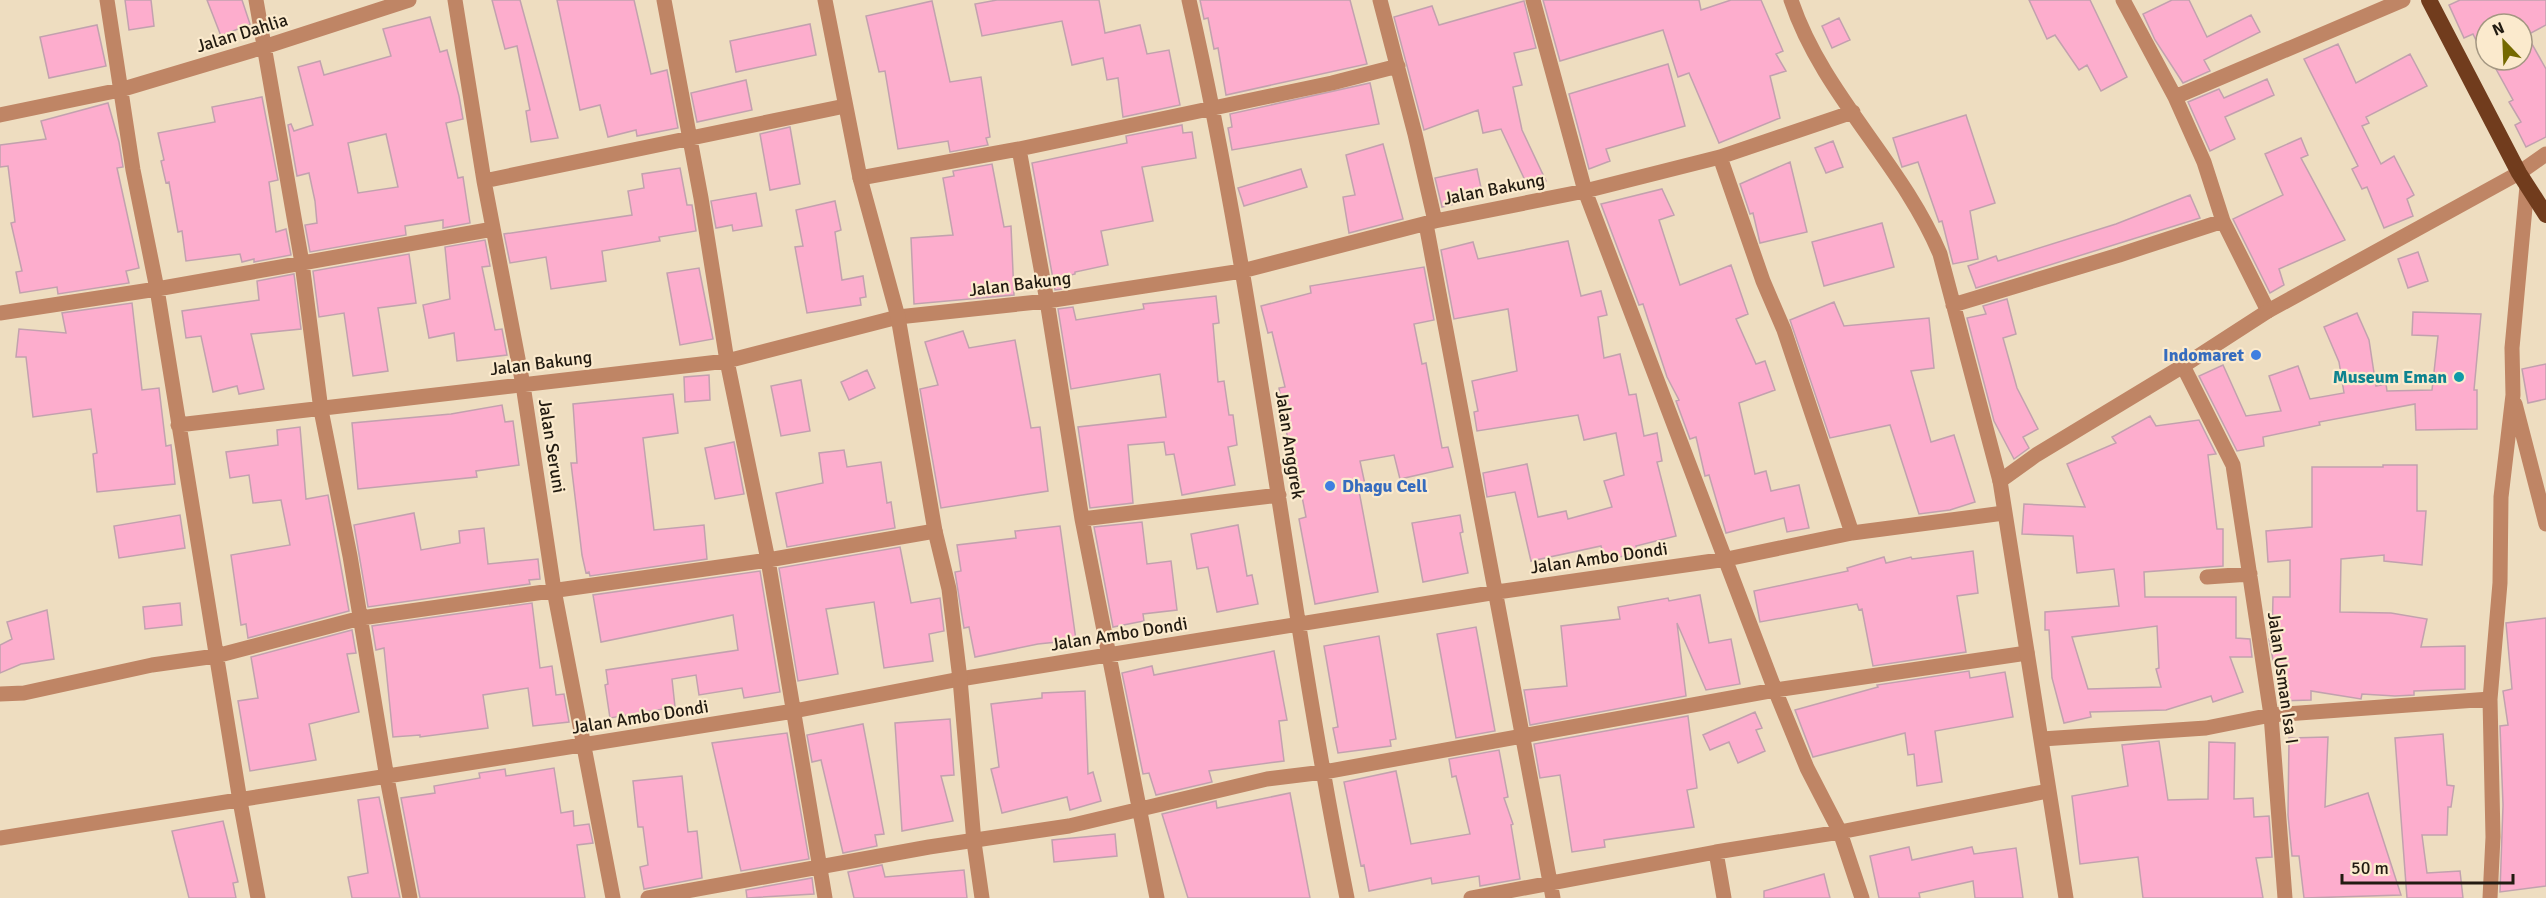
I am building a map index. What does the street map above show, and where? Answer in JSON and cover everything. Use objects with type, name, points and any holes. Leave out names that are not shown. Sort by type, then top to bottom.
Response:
[{"type":"highway","points":[[2429,0],[2523,179],[2546,215]]},
{"type":"street","points":[[107,0],[120,90],[157,289],[240,801],[258,898]]},
{"type":"street","points":[[256,0],[302,263],[321,410],[361,618],[387,778],[410,898]]},
{"type":"street","name":"Jalan Dahlia","points":[[0,115],[120,90],[409,0]]},
{"type":"street","name":"Jalan Seruni","points":[[455,0],[484,182],[523,385],[554,590],[586,746],[613,898]]},
{"type":"street","points":[[664,0],[701,198],[727,362],[768,560],[825,898]]},
{"type":"street","points":[[825,0],[860,178],[898,317],[935,531],[949,589],[960,679],[974,842],[982,898]]},
{"type":"street","name":"Jalan Anggrek","points":[[1189,0],[1242,271],[1324,772],[1347,898]]},
{"type":"street","points":[[1380,0],[1398,66],[1430,222],[1552,891]]},
{"type":"street","points":[[1533,0],[1585,191],[1775,690],[1807,768],[1840,832],[1862,898]]},
{"type":"street","points":[[1791,0],[1797,19],[1824,68],[1918,206],[1941,254],[2000,482],[2066,898]]},
{"type":"street","points":[[2123,0],[2175,97],[2204,162],[2223,221],[2268,311]]},
{"type":"street","points":[[2175,97],[2403,0]]},
{"type":"street","points":[[860,178],[1019,149],[1332,84],[1398,66]]},
{"type":"street","points":[[484,182],[845,106]]},
{"type":"street","name":"Jalan Bakung","points":[[178,425],[727,362],[898,317],[1047,301],[1242,271],[1430,222],[1585,191],[1720,157],[1853,112]]},
{"type":"street","points":[[1019,149],[1083,519],[1157,898]]},
{"type":"street","points":[[2000,482],[2036,455],[2183,366],[2268,311],[2523,179],[2546,154]]},
{"type":"street","points":[[1720,157],[1763,281],[1784,330],[1852,533]]},
{"type":"street","points":[[2490,898],[2493,837],[2490,699],[2500,583],[2501,497],[2513,395],[2512,348],[2523,179]]},
{"type":"street","points":[[1953,305],[2223,221]]},
{"type":"street","points":[[0,312],[157,289],[493,230]]},
{"type":"street","name":"Jalan Usman Isa I","points":[[2183,366],[2233,465],[2271,715],[2285,898]]},
{"type":"street","points":[[2513,395],[2546,524]]},
{"type":"street","points":[[1083,519],[1279,495]]},
{"type":"street","name":"Jalan Ambo Dondi","points":[[0,838],[586,746],[794,711],[960,679],[1300,626],[1497,592],[1727,559],[1852,533],[2004,513]]},
{"type":"street","points":[[0,694],[24,693],[152,665],[216,656],[361,618],[768,560],[935,531]]},
{"type":"street","points":[[2207,577],[2250,574]]},
{"type":"street","points":[[648,898],[1069,826],[1267,779],[1324,772],[1775,690],[2027,653]]},
{"type":"street","points":[[2042,739],[2206,728],[2271,715],[2490,699]]},
{"type":"street","points":[[1471,898],[1552,891],[1716,852],[1840,832],[2048,791]]},
{"type":"street","points":[[1716,852],[1724,898]]},
{"type":"building","points":[[125,0],[151,0],[154,26],[129,30]]},
{"type":"building","points":[[207,0],[242,0],[250,24],[221,36]]},
{"type":"building","points":[[492,0],[520,0],[558,138],[531,142],[526,111],[530,110],[517,46],[505,49]]},
{"type":"building","points":[[557,0],[634,0],[651,74],[667,70],[678,128],[637,136],[636,130],[608,137],[600,105],[580,110]]},
{"type":"building","points":[[997,0],[1099,0],[1105,33],[1140,25],[1147,54],[1169,50],[1180,105],[1123,117],[1118,78],[1107,80],[1103,58],[1072,65],[1062,21],[982,36],[975,4]]},
{"type":"building","points":[[1200,0],[1350,0],[1367,64],[1226,95],[1218,48],[1214,49],[1208,18],[1204,19]]},
{"type":"building","points":[[1543,0],[1699,0],[1701,10],[1731,0],[1761,0],[1783,51],[1776,54],[1786,71],[1770,76],[1780,118],[1719,143],[1689,73],[1678,77],[1663,30],[1560,61]]},
{"type":"building","points":[[2029,0],[2090,0],[2127,77],[2101,91],[2087,65],[2079,70],[2055,35],[2047,39]]},
{"type":"building","points":[[2172,0],[2189,0],[2207,37],[2251,15],[2260,32],[2204,60],[2210,71],[2183,83],[2155,40],[2143,14]]},
{"type":"building","points":[[2460,0],[2546,0],[2546,25],[2534,31],[2534,12],[2474,12],[2474,36],[2473,34],[2464,38],[2449,5]]},
{"type":"building","points":[[932,1],[950,82],[981,77],[990,137],[986,138],[988,145],[950,152],[948,141],[898,149],[885,71],[879,72],[866,16]]},
{"type":"building","points":[[1524,1],[1536,48],[1514,53],[1522,85],[1513,87],[1522,130],[1546,181],[1529,189],[1501,129],[1483,133],[1478,110],[1424,130],[1394,17],[1432,6],[1439,25]]},
{"type":"building","points":[[430,17],[440,52],[447,50],[463,119],[446,123],[458,178],[463,177],[470,223],[443,228],[443,220],[405,226],[406,235],[310,252],[305,225],[317,223],[315,201],[309,173],[297,176],[288,125],[291,124],[294,131],[313,125],[298,67],[320,61],[324,75],[391,56],[383,29]],"holes":[[[386,134],[398,187],[358,193],[348,143]]]},
{"type":"building","points":[[1839,18],[1850,40],[1832,48],[1822,26]]},
{"type":"building","points":[[810,24],[816,55],[736,72],[730,41]]},
{"type":"building","points":[[97,25],[106,66],[49,78],[40,37]]},
{"type":"building","points":[[2338,44],[2356,83],[2410,54],[2427,86],[2366,117],[2369,123],[2362,126],[2381,164],[2394,156],[2414,195],[2407,199],[2413,216],[2384,228],[2367,187],[2362,189],[2352,169],[2358,166],[2304,59]]},
{"type":"building","points":[[2534,48],[2546,69],[2546,137],[2526,147],[2515,125],[2521,122],[2509,102],[2513,100],[2498,72],[2534,72]]},
{"type":"building","points":[[1668,64],[1685,126],[1606,149],[1610,161],[1589,169],[1569,94]]},
{"type":"building","points":[[2267,79],[2274,95],[2225,117],[2235,139],[2210,151],[2188,102],[2219,89],[2224,98]]},
{"type":"building","points":[[746,80],[752,110],[697,122],[691,93]]},
{"type":"building","points":[[1370,83],[1379,124],[1232,150],[1228,128],[1232,127],[1230,114]]},
{"type":"building","points":[[262,97],[278,180],[269,182],[276,232],[286,229],[291,255],[254,262],[254,259],[242,262],[240,254],[186,261],[182,231],[178,232],[169,182],[166,183],[161,161],[164,160],[158,133],[215,122],[212,107]]},
{"type":"building","points":[[108,103],[119,142],[123,167],[117,168],[139,268],[126,271],[129,283],[58,294],[57,287],[20,293],[16,272],[22,271],[11,223],[15,222],[8,166],[0,167],[0,145],[46,139],[41,121]]},
{"type":"building","points":[[1966,115],[1995,203],[1970,211],[1978,259],[1953,264],[1942,221],[1939,222],[1918,162],[1902,167],[1893,138]]},
{"type":"building","points":[[1182,125],[1183,133],[1192,132],[1196,158],[1142,167],[1153,221],[1101,231],[1108,265],[1075,272],[1067,276],[1069,288],[1055,290],[1032,163],[1127,143],[1126,136]]},
{"type":"building","points":[[790,127],[800,184],[770,190],[760,134]]},
{"type":"building","points":[[2301,138],[2308,155],[2301,158],[2345,240],[2279,269],[2284,285],[2270,293],[2233,219],[2283,195],[2265,154]]},
{"type":"building","points":[[1833,141],[1843,167],[1826,173],[1815,148]]},
{"type":"building","points":[[1383,144],[1403,219],[1349,233],[1343,197],[1355,195],[1346,155]]},
{"type":"building","points":[[1790,162],[1807,232],[1760,243],[1753,213],[1750,214],[1740,184]]},
{"type":"building","points":[[992,164],[1004,227],[1011,226],[1014,295],[914,304],[911,238],[953,235],[943,178],[954,176],[953,171]]},
{"type":"building","points":[[680,168],[687,205],[692,205],[696,231],[659,237],[660,241],[602,251],[606,281],[551,289],[546,257],[510,263],[504,234],[632,215],[628,191],[644,188],[642,174]]},
{"type":"building","points":[[1301,169],[1307,187],[1244,206],[1238,188]]},
{"type":"building","points":[[1477,169],[1483,197],[1442,207],[1435,178]]},
{"type":"building","points":[[1662,189],[1674,215],[1659,220],[1680,285],[1731,265],[1748,314],[1736,319],[1756,364],[1765,361],[1775,390],[1739,403],[1755,474],[1766,471],[1771,491],[1799,485],[1809,528],[1787,532],[1784,518],[1726,533],[1709,475],[1705,476],[1696,437],[1690,439],[1676,401],[1679,400],[1667,377],[1643,304],[1639,305],[1601,204]]},
{"type":"building","points":[[756,193],[762,226],[733,231],[732,225],[716,228],[711,201]]},
{"type":"building","points":[[2190,195],[2200,218],[1976,288],[1968,266],[1996,256],[1998,261],[2116,224]]},
{"type":"building","points":[[835,201],[841,230],[835,232],[842,280],[863,276],[866,297],[860,298],[861,305],[807,313],[795,247],[803,246],[796,210]]},
{"type":"building","points":[[1882,223],[1894,267],[1824,286],[1812,242]]},
{"type":"building","points":[[485,240],[490,266],[482,267],[495,330],[502,329],[507,355],[457,361],[454,333],[429,338],[423,305],[450,299],[445,247]]},
{"type":"building","points":[[1568,241],[1581,296],[1601,291],[1607,315],[1598,317],[1604,358],[1620,354],[1629,395],[1636,394],[1644,436],[1657,433],[1662,461],[1657,462],[1676,536],[1636,546],[1638,552],[1605,561],[1601,546],[1531,561],[1515,492],[1487,497],[1483,473],[1527,464],[1538,517],[1566,511],[1568,519],[1612,507],[1604,481],[1624,475],[1616,433],[1584,440],[1578,415],[1477,431],[1474,412],[1478,411],[1472,381],[1517,371],[1508,309],[1454,319],[1441,250],[1473,242],[1478,259]]},
{"type":"building","points":[[2418,252],[2428,281],[2408,288],[2398,259]]},
{"type":"building","points":[[409,254],[416,303],[378,308],[388,371],[353,376],[344,313],[319,317],[313,271]]},
{"type":"building","points":[[1424,267],[1434,320],[1414,324],[1422,364],[1426,363],[1442,448],[1448,447],[1453,467],[1400,479],[1394,455],[1360,461],[1366,489],[1359,491],[1378,592],[1315,604],[1299,519],[1306,517],[1297,471],[1289,473],[1285,446],[1289,446],[1279,388],[1285,387],[1272,332],[1268,333],[1261,306],[1311,293],[1310,286]]},
{"type":"building","points":[[699,268],[713,339],[680,345],[667,273]]},
{"type":"building","points":[[294,274],[301,329],[251,334],[264,389],[239,394],[237,386],[213,392],[201,336],[186,338],[182,311],[259,300],[257,281]]},
{"type":"building","points":[[1216,296],[1219,323],[1213,324],[1218,382],[1224,381],[1229,415],[1233,415],[1237,445],[1228,447],[1235,485],[1182,495],[1174,454],[1166,455],[1164,442],[1128,445],[1133,503],[1090,508],[1078,427],[1166,417],[1160,374],[1071,389],[1058,309],[1073,307],[1076,320],[1144,309],[1143,304]]},
{"type":"building","points":[[2007,299],[2016,334],[2003,338],[2017,388],[2038,429],[2023,437],[2029,448],[2014,459],[1994,421],[1967,318],[1986,314],[1983,306]]},
{"type":"building","points":[[1834,302],[1844,326],[1929,318],[1934,368],[1911,371],[1931,442],[1954,435],[1975,502],[1950,510],[1919,514],[1890,425],[1830,438],[1790,320]]},
{"type":"building","points":[[132,303],[142,390],[159,388],[166,446],[171,445],[175,484],[97,492],[93,454],[97,453],[91,409],[33,417],[26,357],[16,357],[19,329],[66,333],[62,313]]},
{"type":"building","points":[[2413,312],[2481,314],[2474,390],[2477,390],[2477,429],[2416,430],[2415,404],[2319,422],[2320,425],[2263,437],[2264,446],[2237,451],[2199,376],[2223,365],[2246,416],[2281,411],[2269,376],[2298,366],[2310,399],[2344,393],[2339,362],[2324,327],[2357,313],[2369,340],[2376,386],[2386,384],[2387,391],[2432,390],[2438,336],[2412,335]]},
{"type":"building","points":[[963,331],[969,348],[1015,340],[1031,428],[1040,427],[1048,491],[941,508],[920,389],[938,385],[925,342]]},
{"type":"building","points":[[2546,364],[2546,399],[2528,403],[2522,369]]},
{"type":"building","points":[[867,370],[875,388],[849,400],[841,382]]},
{"type":"building","points":[[709,375],[710,400],[685,402],[684,377]]},
{"type":"building","points":[[801,380],[810,431],[781,436],[771,386]]},
{"type":"building","points":[[673,394],[678,433],[643,438],[654,530],[704,525],[707,559],[590,576],[589,572],[586,573],[582,555],[571,463],[577,463],[573,404]]},
{"type":"building","points":[[502,405],[505,422],[513,421],[519,465],[476,471],[477,477],[358,489],[352,423],[451,414]]},
{"type":"building","points":[[2150,416],[2156,426],[2199,420],[2216,454],[2208,455],[2217,529],[2223,529],[2223,566],[2144,572],[2145,597],[2236,597],[2236,638],[2250,639],[2252,657],[2230,657],[2243,692],[2213,702],[2211,696],[2166,710],[2090,712],[2091,717],[2064,723],[2052,678],[2049,630],[2045,630],[2045,612],[2119,606],[2114,569],[2077,573],[2073,536],[2022,534],[2024,504],[2085,507],[2067,464],[2116,443],[2112,437]],"holes":[[[2157,626],[2159,668],[2156,669],[2161,687],[2088,689],[2072,637]]]},
{"type":"building","points":[[300,427],[306,499],[328,495],[349,611],[248,638],[246,624],[241,625],[231,555],[290,545],[281,500],[253,503],[249,475],[230,478],[226,452],[278,445],[277,430]]},
{"type":"building","points":[[734,442],[744,494],[715,499],[705,448]]},
{"type":"building","points":[[844,450],[847,467],[881,462],[887,503],[891,502],[895,528],[787,547],[776,493],[823,483],[819,453]]},
{"type":"building","points":[[2383,465],[2417,465],[2417,511],[2426,511],[2422,565],[2384,561],[2384,555],[2341,559],[2340,612],[2391,613],[2427,619],[2421,647],[2465,646],[2465,689],[2414,691],[2414,695],[2395,696],[2362,694],[2361,699],[2311,691],[2311,700],[2279,701],[2276,660],[2273,660],[2269,639],[2272,639],[2273,597],[2290,597],[2290,560],[2268,562],[2266,531],[2312,527],[2312,467],[2383,467]]},
{"type":"building","points":[[414,513],[421,550],[460,543],[459,531],[484,528],[488,564],[538,559],[540,579],[529,580],[530,584],[368,607],[354,525]]},
{"type":"building","points":[[180,515],[185,548],[119,558],[114,526]]},
{"type":"building","points":[[1460,515],[1463,532],[1460,533],[1468,573],[1423,582],[1412,523]]},
{"type":"building","points":[[1142,522],[1147,564],[1171,561],[1177,610],[1143,614],[1144,621],[1113,627],[1094,527]]},
{"type":"building","points":[[1238,525],[1247,576],[1252,575],[1258,604],[1217,612],[1208,567],[1197,569],[1191,534]]},
{"type":"building","points":[[1060,526],[1076,640],[1038,644],[975,657],[969,627],[964,628],[955,572],[961,571],[957,545],[1016,538],[1015,531]]},
{"type":"building","points":[[900,547],[911,603],[940,598],[944,631],[929,634],[933,661],[884,668],[874,602],[826,609],[838,674],[798,681],[779,568]]},
{"type":"building","points":[[1973,551],[1978,593],[1957,596],[1966,652],[1873,666],[1862,609],[1859,610],[1857,604],[1760,622],[1754,591],[1848,571],[1847,568],[1884,557],[1886,563],[1911,557],[1912,559]]},
{"type":"building","points":[[760,571],[780,692],[744,698],[742,688],[699,695],[696,675],[672,679],[675,707],[610,718],[605,685],[608,684],[606,670],[738,650],[733,615],[601,642],[593,595]]},
{"type":"building","points":[[1700,595],[1709,643],[1731,639],[1740,684],[1706,690],[1677,623],[1686,696],[1530,725],[1524,690],[1567,686],[1561,626],[1620,619],[1618,607]]},
{"type":"building","points":[[180,603],[182,625],[145,629],[143,607]]},
{"type":"building","points":[[532,603],[540,668],[552,666],[556,695],[564,694],[569,722],[533,726],[528,688],[483,695],[488,728],[420,737],[420,735],[393,737],[384,648],[376,650],[372,626]]},
{"type":"building","points":[[47,610],[54,659],[21,664],[0,673],[0,645],[12,639],[7,622]]},
{"type":"building","points":[[2546,618],[2546,886],[2500,892],[2503,805],[2500,726],[2508,725],[2503,691],[2512,689],[2506,623]]},
{"type":"building","points":[[1476,627],[1495,731],[1456,738],[1437,634]]},
{"type":"building","points":[[352,630],[356,653],[347,654],[359,712],[309,724],[316,760],[250,771],[238,701],[258,698],[251,657]]},
{"type":"building","points":[[1379,636],[1396,739],[1390,740],[1391,746],[1338,753],[1333,728],[1338,727],[1324,646]]},
{"type":"building","points":[[1274,651],[1287,720],[1279,721],[1284,761],[1209,771],[1212,782],[1156,795],[1149,773],[1143,774],[1122,673],[1152,666],[1154,675]]},
{"type":"building","points":[[1969,671],[1970,678],[2005,672],[2013,717],[1935,731],[1942,782],[1917,786],[1914,754],[1908,755],[1905,733],[1813,757],[1795,710],[1878,687],[1877,685]]},
{"type":"building","points":[[1085,691],[1088,774],[1093,772],[1101,801],[1070,810],[1067,797],[1002,813],[991,769],[999,767],[991,704],[1042,698],[1042,693]]},
{"type":"building","points":[[1755,712],[1762,728],[1756,730],[1765,751],[1738,763],[1729,742],[1710,750],[1703,735]]},
{"type":"building","points":[[1688,716],[1697,788],[1687,790],[1694,827],[1604,840],[1605,847],[1572,852],[1560,775],[1540,778],[1534,744]]},
{"type":"building","points":[[950,719],[954,775],[941,776],[953,821],[902,831],[895,723]]},
{"type":"building","points":[[863,724],[884,834],[875,835],[877,846],[843,853],[821,760],[812,762],[807,735]]},
{"type":"building","points":[[787,733],[809,859],[741,871],[712,743]]},
{"type":"building","points":[[2443,734],[2447,785],[2454,786],[2451,807],[2448,807],[2447,835],[2422,835],[2427,873],[2460,871],[2463,898],[2407,898],[2395,738]]},
{"type":"building","points":[[2328,737],[2325,807],[2368,793],[2401,895],[2304,898],[2299,856],[2292,856],[2288,815],[2289,738]]},
{"type":"building","points":[[2159,741],[2168,800],[2208,799],[2209,742],[2235,743],[2234,799],[2253,798],[2254,817],[2269,816],[2272,857],[2256,858],[2263,898],[2143,898],[2138,857],[2080,864],[2072,796],[2128,786],[2122,745]]},
{"type":"building","points":[[1499,750],[1508,797],[1504,798],[1513,824],[1511,825],[1520,879],[1480,886],[1479,876],[1432,884],[1431,878],[1369,891],[1364,865],[1361,866],[1344,782],[1396,771],[1411,844],[1470,834],[1456,776],[1452,777],[1449,759]]},
{"type":"building","points":[[554,768],[561,813],[573,811],[574,826],[589,824],[593,843],[577,845],[585,898],[420,898],[401,798],[435,793],[434,786],[480,778],[479,773],[505,769],[506,776]]},
{"type":"building","points":[[682,776],[688,832],[697,831],[702,878],[644,889],[640,867],[648,865],[643,827],[638,827],[633,781]]},
{"type":"building","points":[[1290,793],[1310,898],[1188,898],[1162,814],[1216,801],[1217,808]]},
{"type":"building","points":[[379,797],[400,898],[352,898],[348,877],[368,873],[358,800]]},
{"type":"building","points":[[223,821],[238,882],[233,883],[236,898],[189,898],[172,831]]},
{"type":"building","points":[[1115,834],[1117,856],[1054,862],[1052,840]]},
{"type":"building","points":[[1909,847],[1912,860],[1972,847],[1974,854],[2016,848],[2023,898],[1975,898],[1973,881],[1919,893],[1920,898],[1879,898],[1870,856]]},
{"type":"building","points":[[882,865],[885,877],[964,870],[967,898],[854,898],[848,872]]},
{"type":"building","points":[[1824,874],[1830,898],[1764,898],[1764,891]]},
{"type":"building","points":[[812,878],[814,894],[747,898],[746,890]]},
{"type":"place","name":"Indomaret","points":[[2256,355]]},
{"type":"place","name":"Museum Eman","points":[[2459,377]]},
{"type":"place","name":"Dhagu Cell","points":[[1330,486]]}]
